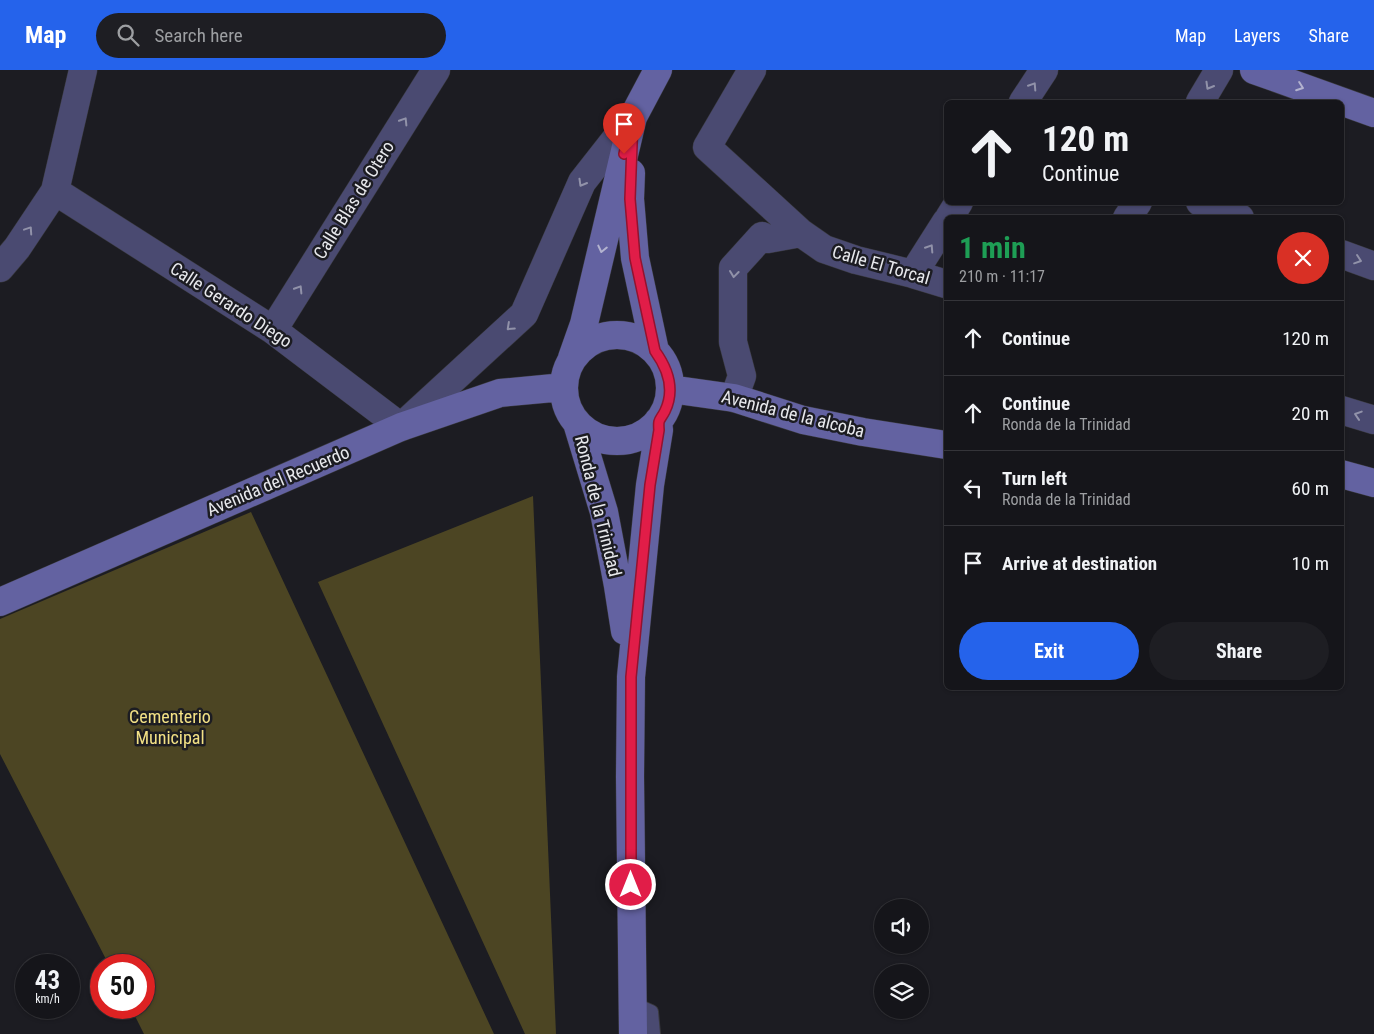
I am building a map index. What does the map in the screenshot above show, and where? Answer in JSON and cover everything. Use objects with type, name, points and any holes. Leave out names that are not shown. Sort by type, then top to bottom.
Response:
[{"type":"main road","points":[[566,376],[578,352],[591,342],[608,336],[625,336],[641,341],[655,351],[663,362],[668,375],[669,400],[665,411],[647,432],[633,439],[618,441],[603,439],[588,433],[569,412],[565,400],[566,376],[584,324],[633,117],[658,70]]},
{"type":"main road","points":[[1254,70],[1338,100]]},
{"type":"main road","points":[[1344,102],[1374,113]]},
{"type":"main road","points":[[633,117],[630,199],[635,258],[655,351]]},
{"type":"main road","name":"Avenida del Recuerdo","points":[[0,602],[401,427],[500,393],[566,376]]},
{"type":"main road","name":"Avenida de la alcoba","points":[[670,389],[734,398],[803,420],[944,445]]},
{"type":"main road","name":"Ronda de la Trinidad","points":[[633,1034],[630,778],[631,677],[650,485],[659,430],[658,421]]},
{"type":"main road","name":"Ronda de la Trinidad","points":[[577,423],[604,512],[618,586],[631,677]]},
{"type":"main road","points":[[1344,475],[1374,483]]},
{"type":"street","points":[[0,268],[17,248],[55,191],[83,70]]},
{"type":"street","name":"Calle Blas de Otero","points":[[273,330],[436,70]]},
{"type":"street","name":"Calle El Torcal","points":[[752,70],[707,147],[802,233],[824,249],[856,260],[944,283]]},
{"type":"street","points":[[1024,100],[1044,70]]},
{"type":"street","points":[[1201,100],[1219,70]]},
{"type":"street","points":[[401,427],[524,314],[582,182],[633,117]]},
{"type":"street","name":"Calle Gerardo Diego","points":[[55,191],[273,330],[401,427]]},
{"type":"street","points":[[1208,205],[1232,215]]},
{"type":"street","points":[[913,274],[944,225]]},
{"type":"street","points":[[734,398],[742,376],[733,342],[734,268],[762,236],[768,239],[802,233]]},
{"type":"street","points":[[1344,255],[1374,266]]},
{"type":"street","points":[[1344,411],[1374,420]]},
{"type":"lane","points":[[633,1004],[651,1012],[653,1034]]},
{"type":"green space","points":[[533,496],[556,1034],[525,1034],[318,582]]},
{"type":"green space","name":"Cementerio Municipal","points":[[251,512],[494,1034],[144,1034],[136,1019],[155,1019],[155,954],[103,954],[0,754],[0,619]]},
{"type":"route","points":[[624,154],[633,117],[630,199],[635,258],[655,351],[663,362],[668,375],[670,389],[665,411],[658,421],[659,430],[650,485],[631,677],[631,885]]}]
